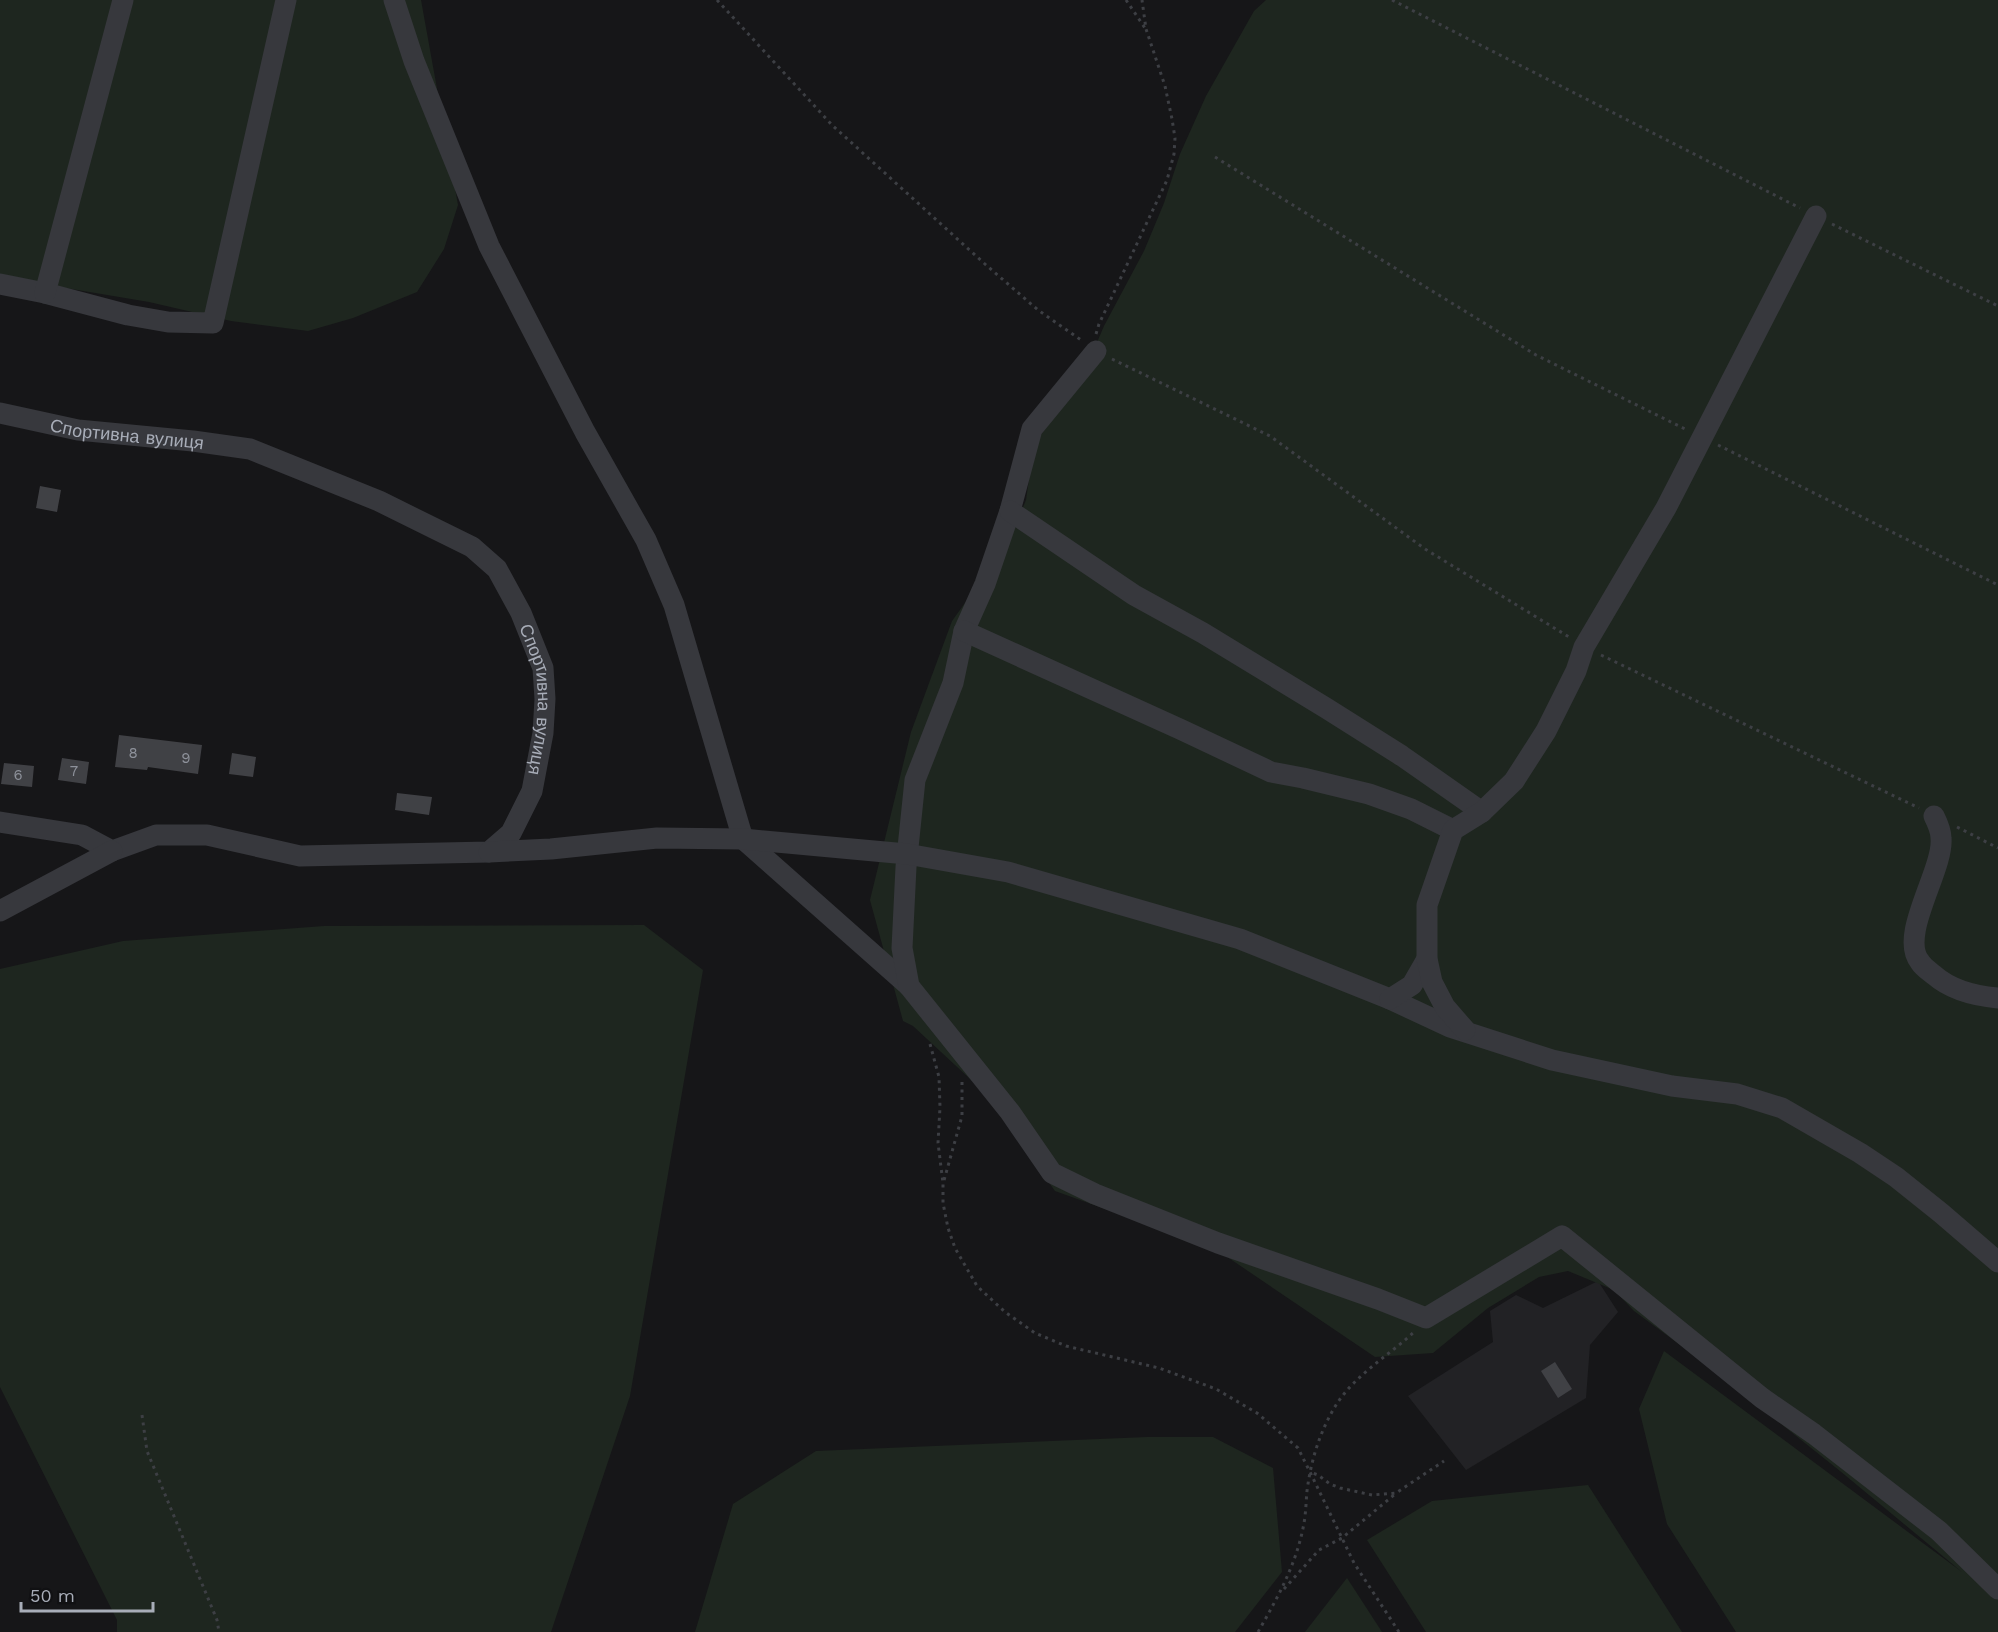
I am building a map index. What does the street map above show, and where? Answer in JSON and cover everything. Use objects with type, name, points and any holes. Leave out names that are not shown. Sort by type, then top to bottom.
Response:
[{"type":"street","points":[[45,292],[123,0]]},
{"type":"street","points":[[0,284],[45,292],[128,315],[168,322],[213,323],[286,0]]},
{"type":"street","points":[[394,0],[414,61],[489,246],[585,432],[646,540],[674,605],[743,840],[909,986],[1010,1112],[1052,1173],[1095,1194],[1218,1243],[1426,1318],[1562,1236],[1762,1398],[1814,1434],[1939,1531],[1998,1589]]},
{"type":"street","points":[[1468,1032],[1445,1007],[1432,982],[1427,959],[1427,905],[1453,830],[1482,812],[1514,781],[1546,731],[1576,670],[1584,647],[1666,508],[1816,216]]},
{"type":"street","points":[[909,986],[902,948],[907,854],[915,780],[953,683],[963,631],[985,584],[1010,510],[1032,429],[1096,351]]},
{"type":"street","name":"Спортивна вулиця","points":[[0,413],[78,430],[250,449],[379,501],[472,547],[497,569],[521,613],[543,668],[545,699],[543,734],[532,791],[511,833],[489,852]]},
{"type":"street","points":[[1010,510],[1134,595],[1203,633],[1354,726],[1402,756],[1482,812]]},
{"type":"street","points":[[963,631],[1271,772],[1303,777],[1369,794],[1411,809],[1453,830]]},
{"type":"street","points":[[1934,816],[1942,835],[1941,850],[1919,912],[1915,929],[1915,950],[1919,961],[1945,985],[1984,997],[1998,998]]},
{"type":"street","points":[[0,822],[82,835],[112,851]]},
{"type":"street","points":[[0,911],[112,851],[156,835],[207,835],[300,856],[551,849],[657,838],[743,840],[907,854],[1008,872],[1240,939],[1390,999],[1450,1027],[1552,1059],[1672,1086],[1737,1094],[1782,1108],[1860,1153],[1896,1177],[1998,1262]]},
{"type":"street","points":[[1390,999],[1412,985],[1427,959]]},
{"type":"path","points":[[717,0],[832,125],[1038,310],[1096,351],[1270,436],[1425,549],[1584,647],[1998,848]]},
{"type":"path","points":[[1126,0],[1146,29]]},
{"type":"path","points":[[1096,351],[1095,340],[1099,324],[1167,180],[1174,154],[1175,138],[1165,86],[1146,29],[1142,0]]},
{"type":"path","points":[[1392,0],[1998,306]]},
{"type":"path","points":[[1215,157],[1536,355],[1998,585]]},
{"type":"path","points":[[928,1035],[939,1077],[938,1143],[948,1228],[955,1248],[977,1286],[1005,1312],[1035,1333],[1066,1346],[1159,1368],[1216,1389],[1257,1413],[1298,1448],[1369,1588],[1399,1632]]},
{"type":"path","points":[[943,1185],[962,1116],[962,1076]]},
{"type":"path","points":[[1258,1632],[1281,1591],[1294,1561],[1304,1523],[1313,1455],[1320,1434],[1337,1403],[1362,1375],[1412,1335],[1426,1318]]},
{"type":"path","points":[[142,1415],[147,1451],[217,1620],[219,1632]]},
{"type":"path","points":[[1281,1591],[1319,1550],[1342,1538],[1396,1493],[1444,1461]]},
{"type":"path","points":[[1310,1472],[1340,1488],[1372,1494],[1396,1493]]},
{"type":"shaded area","points":[[0,0],[421,0],[458,205],[444,249],[417,292],[353,318],[308,331],[231,321],[149,302],[0,277]]},
{"type":"shaded area","points":[[1266,0],[1998,0],[1998,1632],[1736,1632],[1667,1524],[1639,1409],[1664,1351],[1962,1572],[1706,1364],[1634,1311],[1614,1290],[1568,1271],[1539,1277],[1488,1308],[1433,1353],[1375,1357],[1214,1248],[1055,1191],[983,1091],[913,1026],[903,1021],[870,900],[911,732],[952,621],[1008,543],[1026,500],[1034,444],[1080,382],[1104,326],[1144,251],[1164,203],[1180,154],[1206,96],[1254,11]]},
{"type":"shaded area","points":[[644,925],[703,970],[630,1396],[551,1632],[117,1632],[117,1620],[0,1387],[0,969],[123,941],[324,926]]},
{"type":"shaded area","points":[[1598,1281],[1618,1312],[1590,1345],[1586,1398],[1466,1470],[1408,1396],[1493,1342],[1490,1311],[1516,1295],[1543,1308]]},
{"type":"shaded area","points":[[1147,1437],[1213,1437],[1273,1468],[1282,1572],[1235,1632],[695,1632],[733,1504],[816,1451]]},
{"type":"shaded area","points":[[1588,1485],[1682,1632],[1426,1632],[1367,1540],[1432,1501]]},
{"type":"shaded area","points":[[1347,1578],[1382,1632],[1305,1632]]},
{"type":"building","points":[[40,486],[61,490],[57,512],[36,508]]},
{"type":"building","points":[[119,735],[202,745],[198,774],[148,767],[147,770],[115,767]]},
{"type":"building","points":[[232,753],[256,757],[253,777],[229,774]]},
{"type":"building","points":[[62,758],[89,762],[86,784],[58,780]]},
{"type":"building","points":[[4,763],[34,766],[32,787],[1,784]]},
{"type":"building","points":[[397,793],[432,797],[429,815],[395,810]]},
{"type":"building","points":[[1555,1362],[1572,1389],[1558,1398],[1541,1371]]}]
